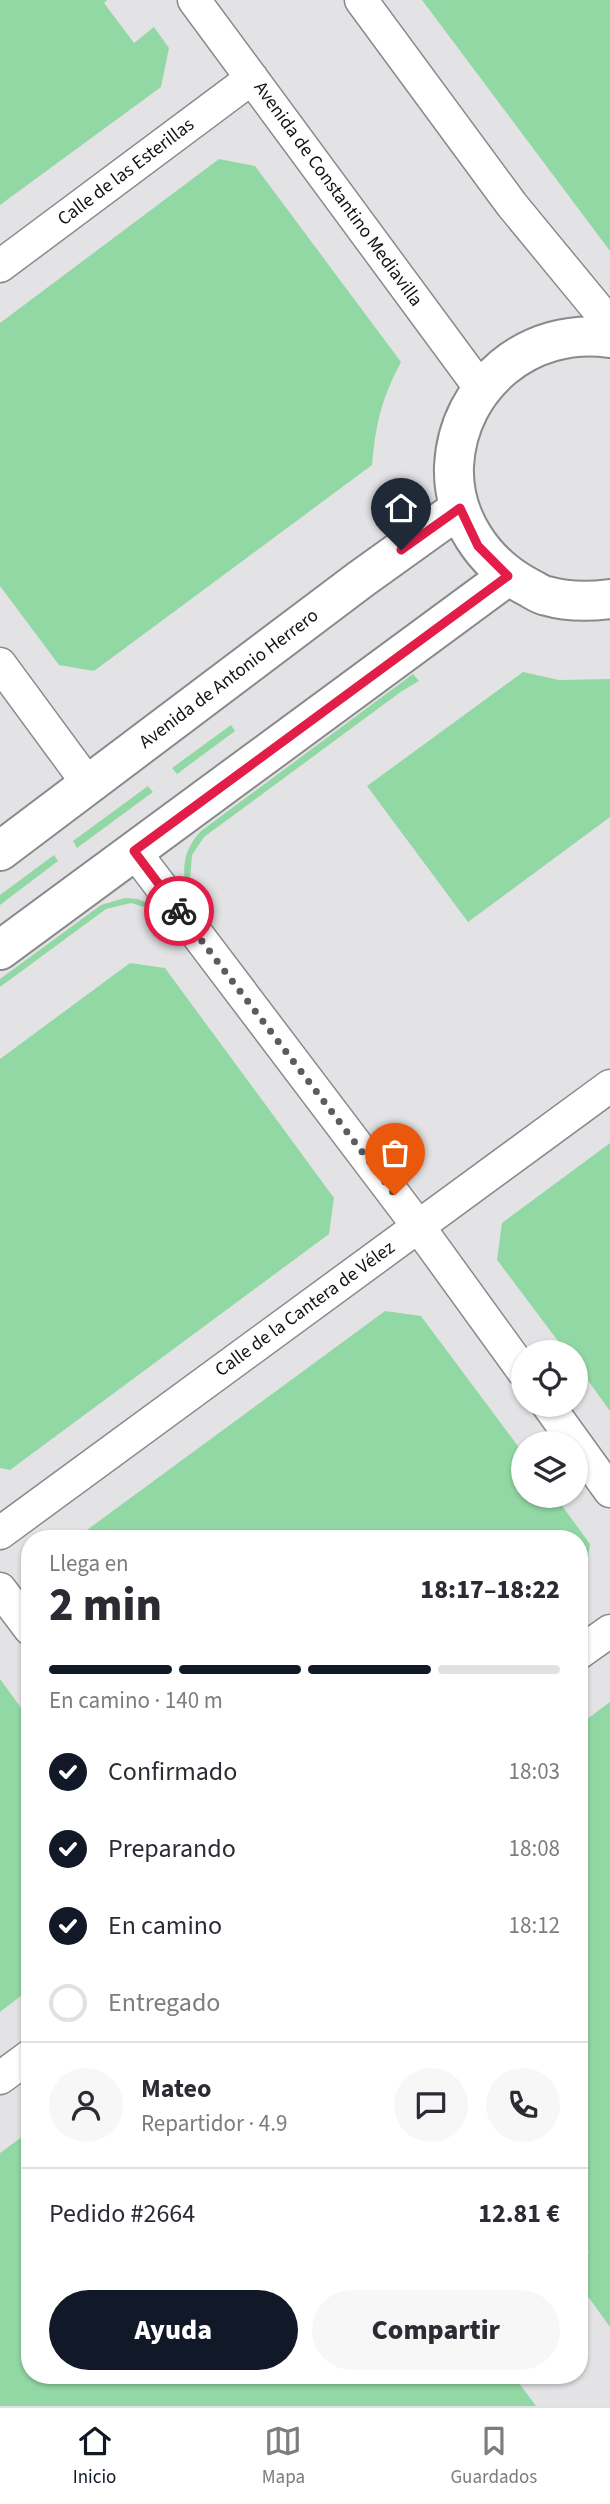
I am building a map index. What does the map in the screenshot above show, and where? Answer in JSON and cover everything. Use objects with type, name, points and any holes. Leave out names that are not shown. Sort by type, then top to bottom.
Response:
[{"type":"street","name":"Avenida de Constantino Mediavilla","points":[[194,0],[481,389]]},
{"type":"street","points":[[361,0],[512,205],[610,324]]},
{"type":"street","name":"Calle de las Esterillas","points":[[0,266],[252,78]]},
{"type":"street","points":[[610,338],[592,335],[561,338],[531,348],[503,365],[481,389],[461,425],[454,467],[460,508],[478,546],[508,576],[544,596],[586,603],[610,599]]},
{"type":"street","name":"Avenida de Antonio Herrero","points":[[0,851],[361,579],[460,508]]},
{"type":"street","points":[[0,950],[508,576]]},
{"type":"street","points":[[0,664],[89,785]]},
{"type":"street","points":[[134,851],[418,1226],[511,1354]]},
{"type":"street","name":"Calle de la Cantera de Vélez","points":[[0,1532],[610,1086]]},
{"type":"street","points":[[557,1417],[610,1491]]},
{"type":"street","points":[[0,1589],[21,1617]]},
{"type":"street","points":[[588,1647],[610,1631]]},
{"type":"street","points":[[0,2078],[21,2063]]},
{"type":"green space","points":[[0,0],[107,0],[104,3],[134,43],[154,27],[169,48],[161,87],[0,205]]},
{"type":"green space","points":[[422,0],[610,0],[610,251]]},
{"type":"green space","points":[[219,159],[255,166],[401,362],[380,412],[372,465],[94,671],[59,665],[0,586],[0,323]]},
{"type":"green space","points":[[523,672],[559,680],[610,679],[610,817],[468,922],[367,786]]},
{"type":"green space","points":[[413,674],[419,681],[204,837],[192,855],[190,880],[185,881],[187,854],[201,831]]},
{"type":"green space","points":[[231,725],[235,731],[177,774],[172,768]]},
{"type":"green space","points":[[148,786],[153,792],[77,848],[73,841]]},
{"type":"green space","points":[[54,855],[58,861],[0,905],[0,895]]},
{"type":"green space","points":[[125,898],[138,899],[152,905],[150,909],[131,903],[106,909],[0,987],[0,979],[101,905]]},
{"type":"green space","points":[[130,963],[165,968],[334,1198],[329,1234],[10,1470],[0,1468],[0,1059]]},
{"type":"green space","points":[[610,1143],[610,1411],[588,1381],[588,1340],[557,1340],[497,1260],[502,1223]]},
{"type":"green space","points":[[385,1311],[421,1316],[511,1437],[511,1508],[564,1508],[580,1530],[87,1530]]},
{"type":"green space","points":[[0,1679],[21,1708],[21,1996],[0,2012]]},
{"type":"green space","points":[[610,1702],[610,2327],[588,2296],[588,1718]]},
{"type":"green space","points":[[21,2138],[21,2384],[520,2384],[536,2406],[0,2406],[0,2153]]},
{"type":"way so far","points":[[179,911],[395,1195]]},
{"type":"route","points":[[179,911],[134,851],[508,576],[478,546],[460,508],[401,550]]}]
